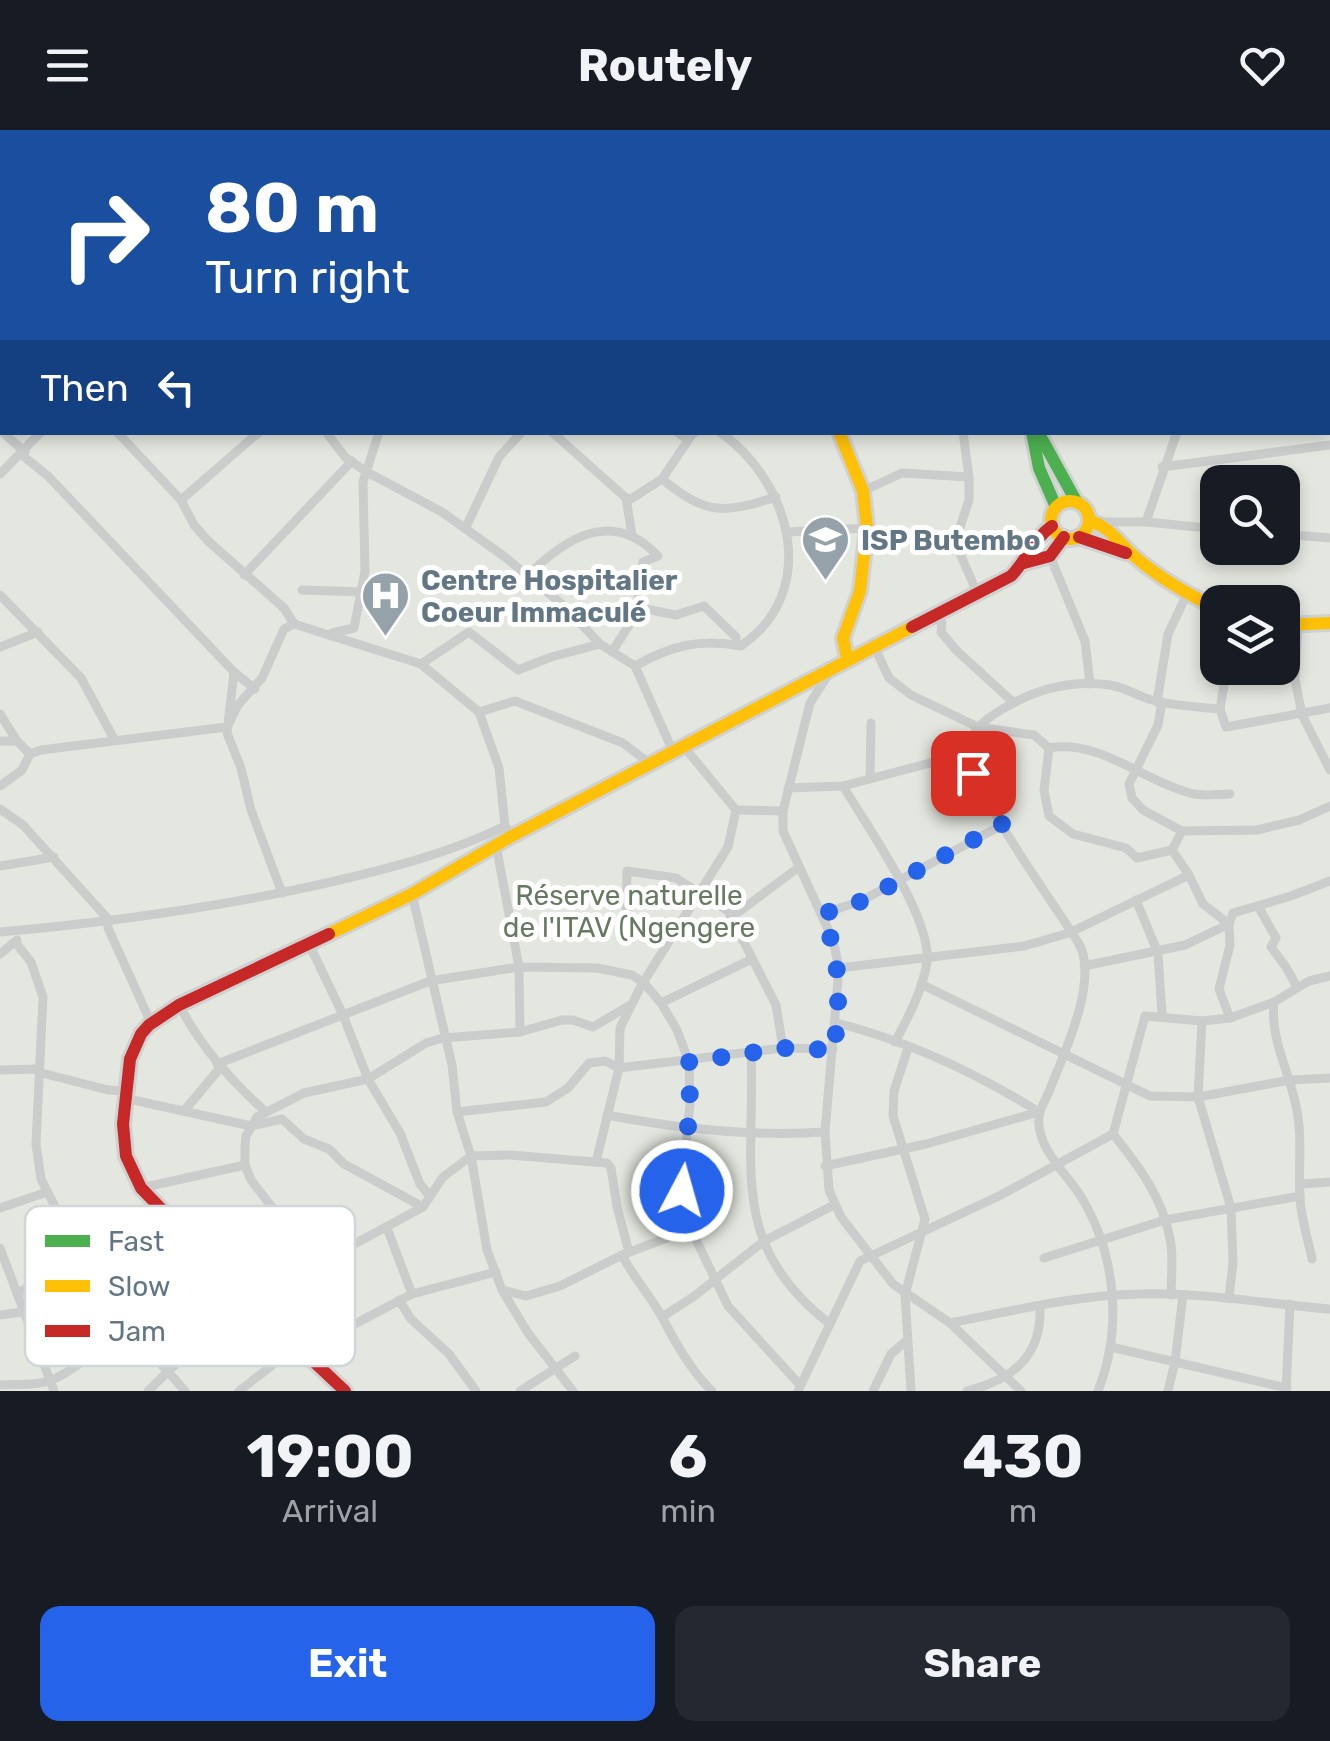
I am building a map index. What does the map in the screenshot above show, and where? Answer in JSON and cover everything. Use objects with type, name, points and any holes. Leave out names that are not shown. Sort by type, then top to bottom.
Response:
[{"type":"main road","points":[[840,435],[863,491],[867,528],[860,591],[843,638],[847,658]]},
{"type":"main road","points":[[155,1206],[141,1188],[125,1152],[125,1094],[130,1056],[151,1023],[179,1005],[412,894],[496,845],[508,831],[652,765],[873,644],[1011,576],[1024,563],[1038,536],[1052,526],[1056,507],[1039,468],[1035,435]]},
{"type":"main road","points":[[1037,435],[1076,501],[1094,522],[1134,556],[1200,600]]},
{"type":"main road","points":[[1056,507],[1076,501]]},
{"type":"main road","points":[[1080,537],[1094,522]]},
{"type":"main road","points":[[1052,526],[1064,538]]},
{"type":"main road","points":[[1024,563],[1050,556],[1064,538],[1080,537],[1134,556]]},
{"type":"main road","points":[[1300,626],[1330,623]]},
{"type":"main road","points":[[319,1366],[342,1391]]},
{"type":"street","points":[[5,435],[234,672],[255,689]]},
{"type":"street","points":[[0,474],[39,435]]},
{"type":"street","points":[[0,932],[211,906],[282,893],[377,872],[508,831],[499,768],[479,712],[421,664],[294,624],[284,608],[194,526],[181,500],[121,435]]},
{"type":"street","points":[[181,500],[253,435]]},
{"type":"street","points":[[329,435],[366,471],[442,512],[528,574],[600,644],[635,666],[679,751],[736,810],[783,811]]},
{"type":"street","points":[[326,634],[354,628],[362,592],[365,539],[361,500],[378,435]]},
{"type":"street","points":[[465,529],[499,457],[519,435]]},
{"type":"street","points":[[555,435],[631,499],[662,479],[692,435]]},
{"type":"street","points":[[635,666],[679,644],[741,646],[768,624],[784,587],[791,555],[776,497],[766,477],[723,435]]},
{"type":"street","points":[[963,435],[970,477],[968,500],[955,542],[978,595]]},
{"type":"street","points":[[1146,522],[1176,435]]},
{"type":"street","points":[[1162,467],[1330,445]]},
{"type":"street","points":[[244,575],[352,461]]},
{"type":"street","points":[[863,491],[902,473],[970,477]]},
{"type":"street","points":[[662,479],[682,496],[708,506],[736,510],[776,497]]},
{"type":"street","points":[[626,498],[632,534]]},
{"type":"street","points":[[1094,522],[1200,527]]},
{"type":"street","points":[[786,532],[867,528]]},
{"type":"street","points":[[528,574],[555,548],[594,530],[632,534],[658,556],[644,562],[638,596],[640,608],[612,652]]},
{"type":"street","points":[[1300,536],[1330,538]]},
{"type":"street","points":[[1050,556],[1085,641],[1090,684]]},
{"type":"street","points":[[302,590],[362,592]]},
{"type":"street","points":[[1187,594],[1168,634],[1158,725],[1129,784],[1132,798],[1143,810],[1182,831],[1257,830],[1299,820],[1330,806]]},
{"type":"street","points":[[0,595],[81,678],[114,739]]},
{"type":"street","points":[[640,608],[676,615],[704,606],[736,637],[736,645]]},
{"type":"street","points":[[932,616],[942,624],[941,632],[956,650],[1014,702]]},
{"type":"street","points":[[228,727],[238,705],[255,689],[284,629],[294,624]]},
{"type":"street","points":[[0,647],[38,632]]},
{"type":"street","points":[[421,664],[470,632],[518,670],[551,656],[600,644]]},
{"type":"street","points":[[873,644],[889,678],[930,705],[978,726],[1034,736],[1049,748],[1068,745],[1136,768],[1192,794],[1230,794]]},
{"type":"street","points":[[833,667],[810,703],[783,811],[784,832],[833,940],[839,968],[825,1132],[826,1166],[834,1205],[868,1255],[905,1295],[950,1323],[1021,1391]]},
{"type":"street","points":[[234,672],[228,727],[251,810],[282,893]]},
{"type":"street","points":[[1098,1391],[1111,1347],[1112,1296],[1102,1238],[1043,1140],[1039,1112],[1084,991],[1080,946],[1002,824],[973,773],[968,753],[978,726],[1044,688],[1113,685],[1160,702],[1220,709]]},
{"type":"street","points":[[1224,685],[1220,709],[1226,726],[1330,708]]},
{"type":"street","points":[[1297,685],[1302,715],[1330,770]]},
{"type":"street","points":[[479,712],[515,701],[623,742],[652,765]]},
{"type":"street","points":[[0,714],[30,754]]},
{"type":"street","points":[[870,778],[871,723]]},
{"type":"street","points":[[30,754],[114,739],[228,727]]},
{"type":"street","points":[[0,740],[17,741]]},
{"type":"street","points":[[1049,748],[1044,790],[1048,816],[1073,834],[1126,848],[1137,858],[1172,850],[1182,831]]},
{"type":"street","points":[[788,788],[843,786],[968,753]]},
{"type":"street","points":[[0,786],[22,770],[30,754]]},
{"type":"street","points":[[843,786],[900,881],[924,934],[927,960],[896,1042]]},
{"type":"street","points":[[0,809],[23,824],[108,919],[108,928],[151,1023]]},
{"type":"street","points":[[596,1162],[620,1068],[619,1034],[630,1005],[728,847],[736,810]]},
{"type":"street","points":[[822,914],[862,901],[1002,824]]},
{"type":"street","points":[[496,845],[519,967],[520,1032]]},
{"type":"street","points":[[1172,850],[1203,904],[1229,924]]},
{"type":"street","points":[[0,866],[54,857]]},
{"type":"street","points":[[732,917],[798,868]]},
{"type":"street","points":[[626,926],[627,871],[676,878],[702,892],[732,917],[776,1005],[783,1048]]},
{"type":"street","points":[[839,968],[1024,946],[1069,933],[1189,875]]},
{"type":"street","points":[[1230,1018],[1219,989],[1233,913],[1330,881]]},
{"type":"street","points":[[412,894],[452,1065],[457,1112],[472,1156],[481,1229],[502,1290],[528,1333],[574,1391]]},
{"type":"street","points":[[1136,900],[1158,952],[1162,1015]]},
{"type":"street","points":[[1258,906],[1276,938],[1271,947],[1297,988]]},
{"type":"street","points":[[1084,966],[1158,952],[1210,936],[1229,924]]},
{"type":"street","points":[[0,954],[25,930]]},
{"type":"street","points":[[16,942],[40,983],[43,1016],[38,1070],[38,1167],[54,1206]]},
{"type":"street","points":[[309,944],[368,1080],[400,1133],[420,1184],[430,1196]]},
{"type":"street","points":[[661,1003],[752,959]]},
{"type":"street","points":[[184,1111],[219,1066],[430,982],[519,967],[597,968],[632,975],[661,1003],[689,1062],[682,1191],[690,1228],[728,1306],[799,1388],[860,1261],[919,1235],[1113,1134],[1145,1016],[1202,1021],[1230,1018],[1330,976]]},
{"type":"street","points":[[920,984],[1150,1096],[1198,1097],[1290,1080],[1330,1078]]},
{"type":"street","points":[[1274,1002],[1273,1032],[1290,1080],[1301,1136],[1300,1196],[1312,1259]]},
{"type":"street","points":[[179,1005],[194,1034],[219,1066],[266,1112]]},
{"type":"street","points":[[271,1206],[245,1164],[250,1126],[266,1112],[304,1093],[368,1080],[426,1043],[443,1038],[520,1032],[562,1020],[593,1027],[630,1005]]},
{"type":"street","points":[[1202,1021],[1198,1097],[1231,1208],[1233,1263],[1229,1297]]},
{"type":"street","points":[[837,1023],[896,1042],[1001,1089],[1039,1112]]},
{"type":"street","points":[[457,1112],[546,1102],[568,1088],[589,1062],[605,1061],[620,1068],[783,1048],[834,1050]]},
{"type":"street","points":[[908,1048],[892,1103],[901,1150],[925,1213],[905,1295],[911,1391]]},
{"type":"street","points":[[751,1051],[750,1179],[764,1240],[788,1286],[830,1324]]},
{"type":"street","points":[[0,1070],[38,1070],[250,1126],[274,1118],[288,1122],[304,1138],[330,1150],[344,1164],[423,1208]]},
{"type":"street","points":[[826,1166],[1039,1112]]},
{"type":"street","points":[[607,1116],[688,1130],[778,1136],[825,1132]]},
{"type":"street","points":[[1113,1134],[1145,1174],[1165,1220],[1171,1240],[1171,1295]]},
{"type":"street","points":[[355,1245],[423,1208],[443,1177],[472,1156],[608,1163],[626,1253],[667,1331],[705,1389]]},
{"type":"street","points":[[141,1188],[245,1164]]},
{"type":"street","points":[[1302,1184],[1330,1182]]},
{"type":"street","points":[[0,1208],[47,1192]]},
{"type":"street","points":[[1044,1258],[1165,1220],[1300,1196]]},
{"type":"street","points":[[662,1317],[693,1298],[764,1240],[834,1205]]},
{"type":"street","points":[[387,1228],[412,1294]]},
{"type":"street","points":[[502,1290],[526,1296],[560,1286],[626,1253],[690,1228]]},
{"type":"street","points":[[0,1248],[25,1317]]},
{"type":"street","points":[[355,1324],[412,1294],[496,1272]]},
{"type":"street","points":[[17,1294],[25,1289]]},
{"type":"street","points":[[950,1323],[1112,1296],[1229,1297],[1330,1309]]},
{"type":"street","points":[[1168,1391],[1176,1362],[1183,1296]]},
{"type":"street","points":[[399,1300],[411,1319],[449,1354],[476,1391]]},
{"type":"street","points":[[1111,1347],[1287,1390],[1290,1304]]},
{"type":"street","points":[[974,1390],[1006,1378],[1037,1341],[1040,1306]]},
{"type":"street","points":[[0,1315],[23,1312]]},
{"type":"street","points":[[873,1391],[891,1354],[906,1341]]},
{"type":"street","points":[[520,1391],[574,1356]]},
{"type":"street","points":[[0,1385],[52,1386],[76,1366]]},
{"type":"street","points":[[163,1366],[184,1391]]},
{"type":"street","points":[[148,1391],[175,1366]]},
{"type":"street","points":[[239,1391],[277,1366]]},
{"type":"green space","name":"Réserve naturelle de l'ITAV (Ngengere","points":[[0,435],[1330,435],[1330,1391],[0,1391]]},
{"type":"traffic: fast","points":[[1033,435],[1039,468],[1056,507]]},
{"type":"traffic: fast","points":[[1040,435],[1076,501]]},
{"type":"traffic: slow","points":[[840,435],[863,491],[867,528],[860,591],[843,638],[847,658]]},
{"type":"traffic: slow","points":[[1070,501],[1083,507],[1089,520],[1083,533],[1070,539],[1057,533],[1051,520],[1057,507],[1070,501]]},
{"type":"traffic: slow","points":[[1090,521],[1109,531],[1164,579],[1200,600]]},
{"type":"traffic: slow","points":[[1300,624],[1330,623]]},
{"type":"traffic: slow","points":[[329,934],[412,894],[512,836],[912,627]]},
{"type":"traffic: jam","points":[[912,627],[1011,576],[1052,526]]},
{"type":"traffic: jam","points":[[1024,563],[1050,556],[1064,537]]},
{"type":"traffic: jam","points":[[1079,537],[1126,553]]},
{"type":"traffic: jam","points":[[158,1206],[141,1188],[126,1156],[123,1124],[130,1059],[141,1034],[179,1005],[329,934]]},
{"type":"traffic: jam","points":[[318,1366],[345,1391]]},
{"type":"place","name":"ISP Butembo","points":[[826,582]]},
{"type":"place","name":"Centre Hospitalier Coeur Immaculé","points":[[386,638]]},
{"type":"route","points":[[682,1191],[691,1088],[689,1062],[783,1048],[834,1050],[839,968],[822,914],[862,901],[1002,824],[973,773]]}]
